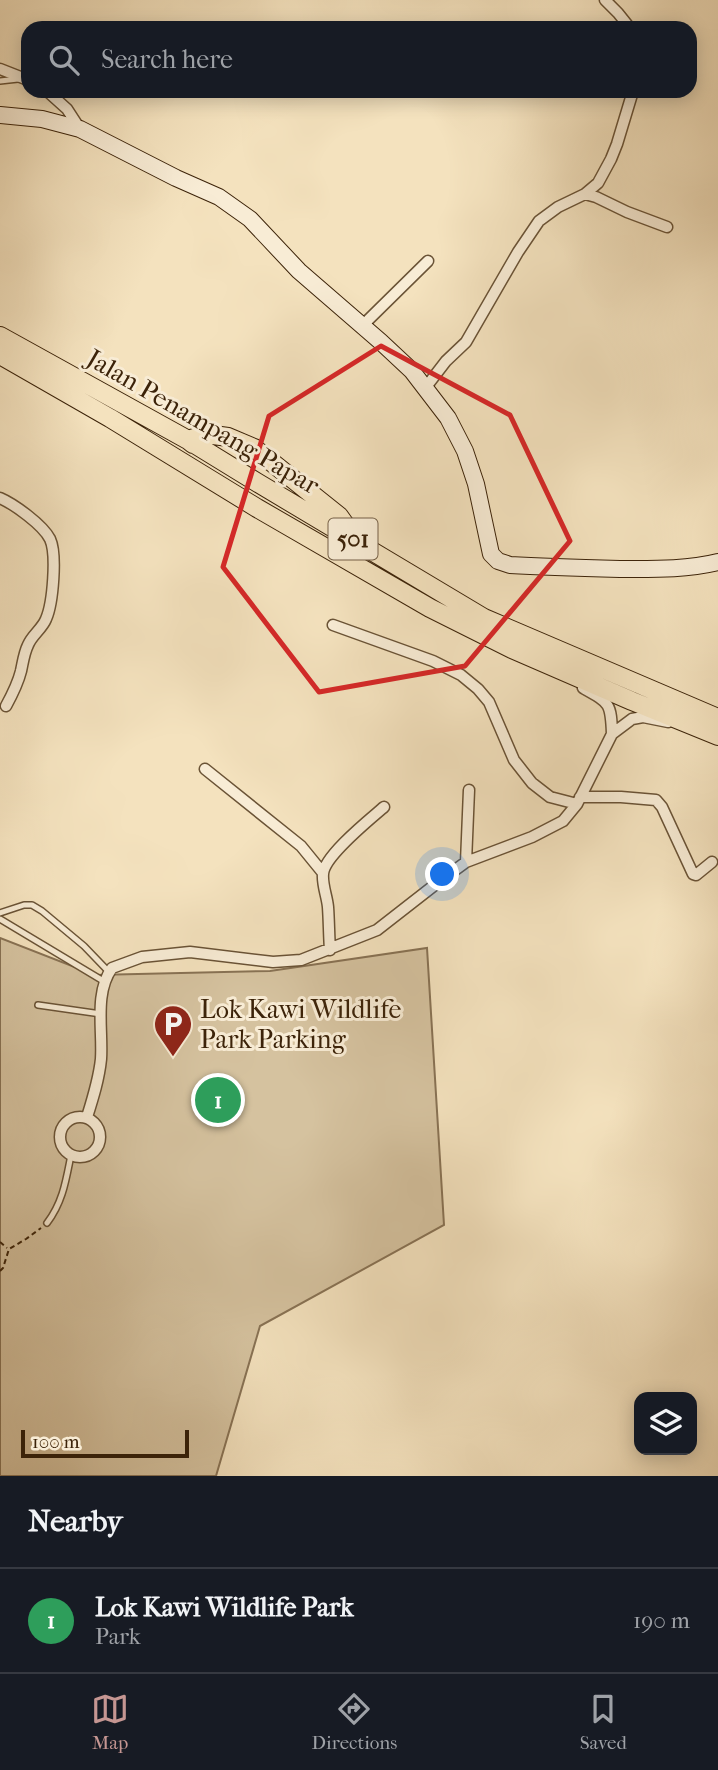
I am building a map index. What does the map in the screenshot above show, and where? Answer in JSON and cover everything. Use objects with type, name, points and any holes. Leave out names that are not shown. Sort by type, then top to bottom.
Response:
[{"type":"main road","name":"Jalan Penampang Papar","points":[[0,337],[188,440],[484,618],[718,718]]},
{"type":"main road","name":"Jalan Penampang Papar","points":[[0,355],[430,608],[512,649],[710,733]]},
{"type":"main road","points":[[257,508],[188,440],[206,434],[229,437],[254,448],[339,516],[358,543]]},
{"type":"street","points":[[604,0],[624,21]]},
{"type":"street","points":[[0,69],[21,77]]},
{"type":"street","points":[[55,98],[67,109],[80,129]]},
{"type":"street","points":[[426,387],[446,361],[467,342],[518,252],[539,221],[558,207],[585,194],[598,183],[611,159],[631,98]]},
{"type":"street","points":[[0,115],[43,119],[80,129],[219,197],[250,219],[299,271],[412,371],[426,387],[448,418],[465,451],[477,484],[491,554],[498,561],[510,565],[652,569],[704,566],[718,562]]},
{"type":"street","points":[[585,194],[667,227]]},
{"type":"street","points":[[362,326],[428,261]]},
{"type":"street","points":[[0,498],[20,511],[48,537],[53,562],[50,607],[43,624],[28,642],[21,673],[6,706]]},
{"type":"street","points":[[333,625],[433,661],[461,675],[489,702],[514,760],[531,783],[550,797],[579,800],[621,797],[656,800],[662,807],[692,874],[696,875],[712,862]]},
{"type":"street","points":[[87,1117],[98,1080],[101,1057],[102,995],[107,977],[116,966],[142,957],[190,952],[272,962],[302,960],[377,930],[466,862],[563,821],[579,800],[612,734],[612,711],[604,699],[569,680],[549,665]]},
{"type":"street","points":[[612,734],[632,719],[643,718],[710,733]]},
{"type":"street","points":[[205,769],[301,846],[323,873]]},
{"type":"street","points":[[466,862],[469,790]]},
{"type":"street","points":[[330,950],[323,873],[327,862],[384,807]]},
{"type":"street","points":[[77,1116],[87,1117],[97,1124],[101,1134],[99,1145],[92,1154],[82,1157],[71,1155],[63,1149],[59,1139],[61,1128],[67,1120],[77,1116]]},
{"type":"lane","points":[[0,81],[21,79]]},
{"type":"lane","points":[[0,913],[32,905],[84,946],[107,977]]},
{"type":"lane","points":[[0,919],[107,977]]},
{"type":"lane","points":[[38,1005],[102,1014]]},
{"type":"lane","points":[[47,1223],[57,1210],[71,1155]]},
{"type":"path","points":[[0,1271],[9,1249],[47,1223]]},
{"type":"path","points":[[0,1242],[9,1249]]},
{"type":"highlighted area","points":[[381,346],[510,415],[570,541],[465,666],[319,692],[223,567],[269,416]]},
{"type":"shaded area","points":[[0,938],[95,975],[270,971],[427,948],[444,1225],[260,1326],[216,1476],[0,1476]]},
{"type":"place","name":"Lok Kawi Wildlife Park Parking","points":[[173,1058]]},
{"type":"place","name":"Lok Kawi Wildlife Park","points":[[218,1100]]}]
